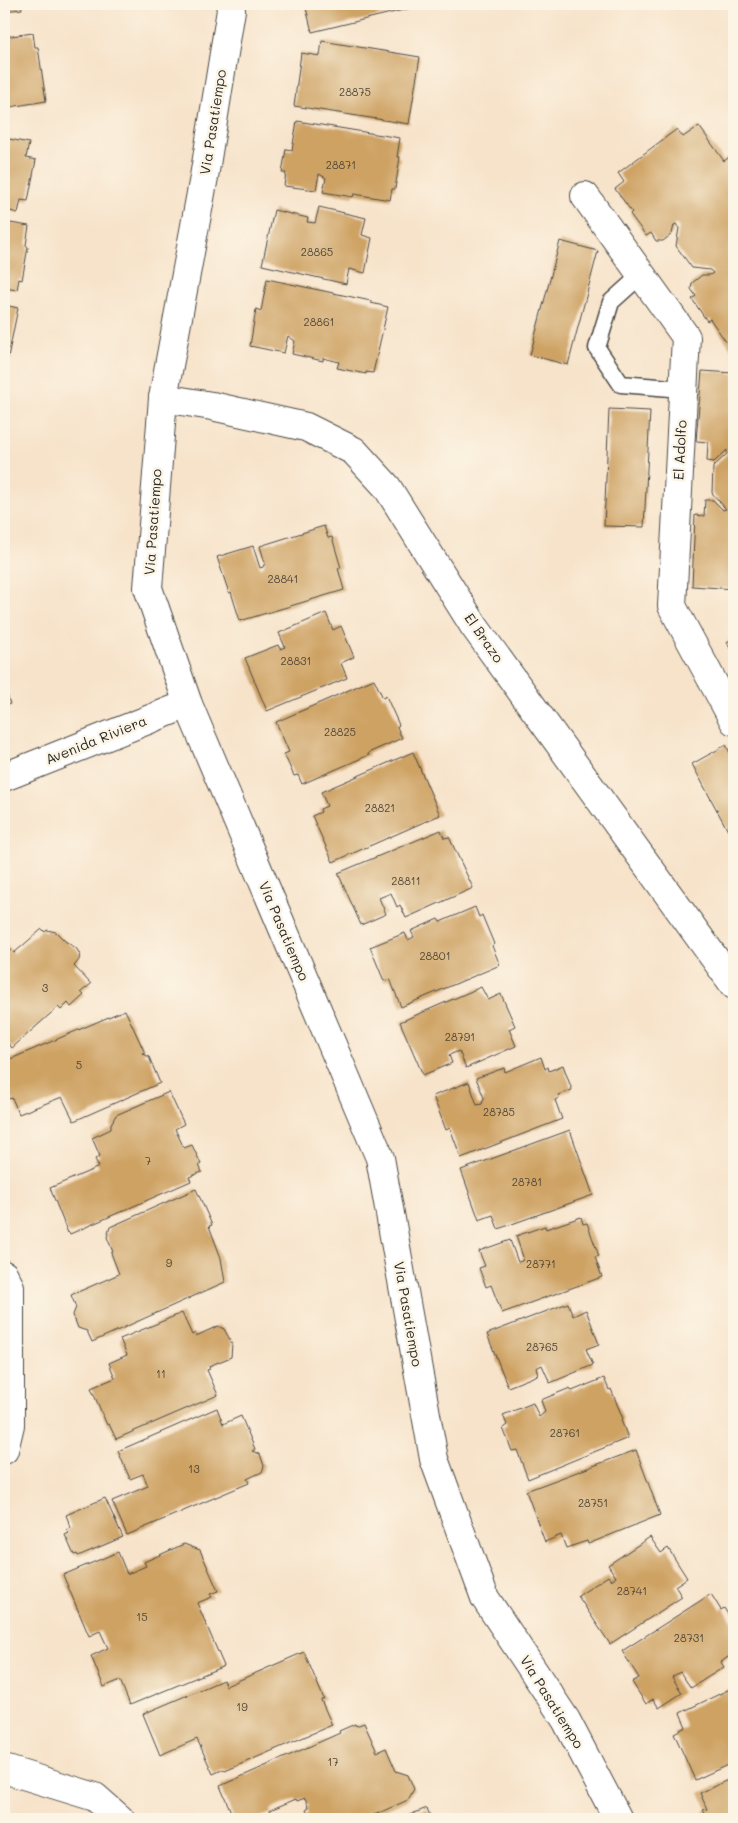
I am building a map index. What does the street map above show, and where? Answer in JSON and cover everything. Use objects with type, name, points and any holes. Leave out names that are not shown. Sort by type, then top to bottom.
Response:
[{"type":"street","name":"Via Pasatiempo","points":[[230,4],[231,10],[204,177],[163,398],[148,588],[188,704],[380,1158],[434,1459],[485,1598],[566,1720],[618,1819]]},
{"type":"street","name":"El Adolfo","points":[[585,196],[686,336],[672,606],[734,721]]},
{"type":"street","name":"El Brazo","points":[[163,398],[212,406],[306,427],[354,451],[387,487],[474,626],[734,985]]},
{"type":"street","name":"Avenida Riviera","points":[[4,777],[188,704]]},
{"type":"street","points":[[4,1275],[10,1287],[10,1425],[4,1450]]},
{"type":"street","points":[[4,1769],[94,1797],[120,1819]]},
{"type":"lane","points":[[641,275],[611,302],[597,348],[621,384],[683,389]]},
{"type":"building","points":[[4,4],[21,4],[22,9],[4,11]]},
{"type":"building","points":[[305,4],[420,4],[420,6],[312,32]]},
{"type":"building","points":[[4,11],[7,25],[4,26]]},
{"type":"building","points":[[33,33],[35,47],[38,47],[46,101],[4,108],[4,37]]},
{"type":"building","points":[[322,41],[420,57],[409,124],[294,106],[301,53],[320,56]]},
{"type":"building","points":[[297,121],[400,138],[397,157],[400,157],[395,189],[392,189],[390,200],[354,194],[353,197],[323,192],[326,178],[319,174],[316,190],[284,186],[286,173],[282,173],[286,149],[292,150]]},
{"type":"building","points":[[699,126],[724,161],[732,155],[734,159],[734,162],[729,166],[734,173],[734,353],[710,319],[707,321],[692,299],[696,296],[691,289],[692,283],[702,275],[713,273],[710,270],[692,268],[676,246],[679,228],[676,224],[672,234],[663,241],[656,241],[651,233],[646,236],[630,214],[632,212],[615,189],[624,182],[618,173],[677,129],[683,137]]},
{"type":"building","points":[[4,138],[29,143],[26,158],[36,160],[28,201],[21,200],[18,213],[6,210],[4,212]]},
{"type":"building","points":[[319,207],[366,218],[362,235],[372,238],[365,273],[349,269],[346,284],[262,265],[274,210],[308,218],[307,222],[315,223]]},
{"type":"building","points":[[4,222],[29,226],[26,245],[28,247],[22,280],[19,279],[17,290],[4,288]]},
{"type":"building","points":[[560,241],[598,251],[568,365],[530,355]]},
{"type":"building","points":[[267,279],[371,301],[371,303],[388,307],[373,373],[366,372],[366,374],[337,368],[339,362],[323,358],[323,361],[292,354],[295,341],[288,336],[284,353],[250,346],[256,309],[261,311]]},
{"type":"building","points":[[4,305],[18,308],[5,372],[4,372]]},
{"type":"building","points":[[702,371],[734,373],[734,589],[692,586],[695,515],[704,516],[705,500],[713,500],[723,510],[726,509],[712,493],[713,467],[727,454],[727,450],[714,462],[707,461],[708,442],[696,441]]},
{"type":"building","points":[[609,409],[650,411],[644,527],[604,526]]},
{"type":"building","points":[[324,526],[328,538],[332,537],[341,568],[338,568],[344,590],[240,621],[217,557],[253,546],[260,568],[265,563],[260,546]]},
{"type":"building","points":[[326,613],[333,630],[341,626],[354,657],[341,663],[347,678],[267,711],[245,658],[278,645],[280,649],[285,647],[279,633]]},
{"type":"building","points":[[734,638],[734,657],[727,642]]},
{"type":"building","points":[[374,679],[383,698],[386,696],[399,725],[397,727],[402,738],[368,753],[369,755],[302,784],[298,775],[294,776],[284,754],[289,752],[276,722]]},
{"type":"building","points":[[4,684],[10,704],[4,706]]},
{"type":"building","points":[[726,745],[734,761],[734,842],[692,764]]},
{"type":"building","points":[[413,752],[440,815],[333,862],[312,816],[321,812],[320,809],[327,806],[321,792]]},
{"type":"building","points":[[441,830],[444,838],[449,837],[473,888],[406,918],[400,905],[397,907],[391,893],[379,898],[386,914],[361,925],[338,873]]},
{"type":"building","points":[[475,907],[479,917],[482,915],[500,965],[401,1007],[390,979],[384,981],[370,947],[405,933],[408,940],[414,937],[411,931],[438,919],[440,922]]},
{"type":"building","points":[[42,929],[45,932],[47,930],[56,932],[76,948],[80,954],[79,960],[74,966],[91,984],[81,992],[84,995],[71,1007],[68,1003],[61,1010],[58,1007],[12,1048],[4,1039],[4,943],[14,953]]},
{"type":"building","points":[[481,987],[488,1000],[501,994],[515,1026],[509,1029],[516,1046],[466,1068],[459,1051],[449,1055],[452,1063],[423,1075],[400,1022]]},
{"type":"building","points":[[125,1010],[145,1053],[142,1053],[149,1057],[160,1083],[74,1121],[62,1097],[19,1114],[12,1098],[9,1099],[7,1095],[4,1096],[4,1066],[7,1064],[6,1061]]},
{"type":"building","points":[[541,1057],[545,1069],[548,1067],[549,1071],[563,1065],[572,1090],[558,1095],[559,1098],[555,1100],[562,1119],[461,1158],[450,1128],[446,1130],[433,1096],[469,1082],[477,1105],[482,1104],[484,1098],[476,1078],[504,1068],[505,1072]]},
{"type":"building","points":[[169,1092],[184,1124],[175,1129],[184,1148],[192,1145],[201,1164],[199,1165],[202,1172],[189,1177],[191,1181],[70,1234],[68,1233],[50,1188],[99,1167],[95,1159],[100,1156],[92,1138],[111,1129],[111,1124],[116,1115]]},
{"type":"building","points":[[570,1130],[593,1195],[498,1229],[493,1215],[479,1220],[461,1170]]},
{"type":"building","points":[[196,1189],[212,1225],[209,1226],[221,1258],[225,1282],[92,1342],[87,1331],[78,1328],[73,1315],[76,1307],[71,1295],[119,1274],[107,1237],[110,1227]]},
{"type":"building","points":[[581,1217],[583,1224],[587,1223],[599,1256],[595,1257],[602,1277],[502,1313],[491,1285],[486,1287],[479,1268],[485,1266],[479,1251],[510,1240],[518,1262],[522,1261],[523,1257],[516,1236],[545,1226],[546,1229]]},
{"type":"building","points":[[568,1303],[573,1316],[586,1310],[599,1344],[586,1349],[593,1365],[550,1383],[542,1365],[536,1368],[538,1375],[508,1387],[487,1334]]},
{"type":"building","points":[[182,1313],[192,1335],[195,1333],[196,1336],[218,1326],[224,1329],[232,1344],[231,1357],[209,1366],[210,1369],[207,1370],[218,1395],[116,1439],[109,1424],[107,1425],[91,1388],[115,1378],[109,1363],[127,1355],[120,1339]]},
{"type":"building","points":[[604,1378],[609,1390],[611,1389],[623,1419],[621,1420],[628,1438],[528,1479],[517,1450],[512,1451],[503,1428],[507,1425],[503,1415],[533,1403],[539,1417],[545,1412],[541,1400],[570,1388],[572,1391]]},
{"type":"building","points":[[217,1408],[223,1424],[241,1416],[255,1449],[252,1451],[260,1454],[264,1466],[262,1472],[247,1479],[249,1483],[127,1535],[112,1501],[148,1486],[143,1474],[130,1479],[118,1451]]},
{"type":"building","points":[[636,1450],[660,1515],[588,1544],[587,1541],[566,1548],[561,1535],[545,1542],[526,1491]]},
{"type":"building","points":[[105,1498],[123,1537],[78,1556],[77,1554],[74,1555],[65,1535],[69,1533],[66,1530],[71,1528],[66,1515]]},
{"type":"building","points":[[650,1537],[661,1553],[668,1548],[687,1578],[675,1586],[682,1597],[610,1644],[578,1596],[608,1576],[611,1580],[616,1577],[608,1565]]},
{"type":"building","points":[[184,1544],[200,1550],[218,1591],[210,1594],[212,1597],[197,1603],[224,1666],[130,1705],[120,1680],[104,1687],[91,1656],[108,1648],[100,1631],[89,1636],[63,1575],[118,1552],[127,1574],[146,1566],[144,1562]]},
{"type":"building","points":[[711,1594],[721,1610],[724,1608],[734,1624],[734,1653],[721,1662],[724,1667],[691,1688],[680,1672],[672,1677],[682,1693],[659,1708],[653,1699],[646,1704],[632,1682],[639,1678],[622,1651]]},
{"type":"building","points":[[304,1652],[324,1699],[321,1700],[332,1725],[225,1771],[224,1769],[213,1774],[197,1739],[160,1755],[143,1714],[223,1680],[226,1686]]},
{"type":"building","points":[[734,1687],[734,1762],[695,1780],[674,1733],[686,1727],[680,1713]]},
{"type":"building","points":[[364,1723],[377,1752],[386,1748],[396,1771],[408,1775],[414,1789],[408,1800],[365,1819],[302,1819],[308,1814],[306,1809],[309,1807],[305,1798],[297,1801],[296,1799],[270,1810],[271,1813],[256,1819],[234,1819],[220,1786],[340,1733],[339,1731],[355,1724],[356,1726]]},
{"type":"building","points":[[734,1777],[734,1819],[708,1819],[703,1810],[707,1809],[700,1793]]},
{"type":"building","points":[[427,1808],[431,1819],[396,1819],[407,1816]]}]
